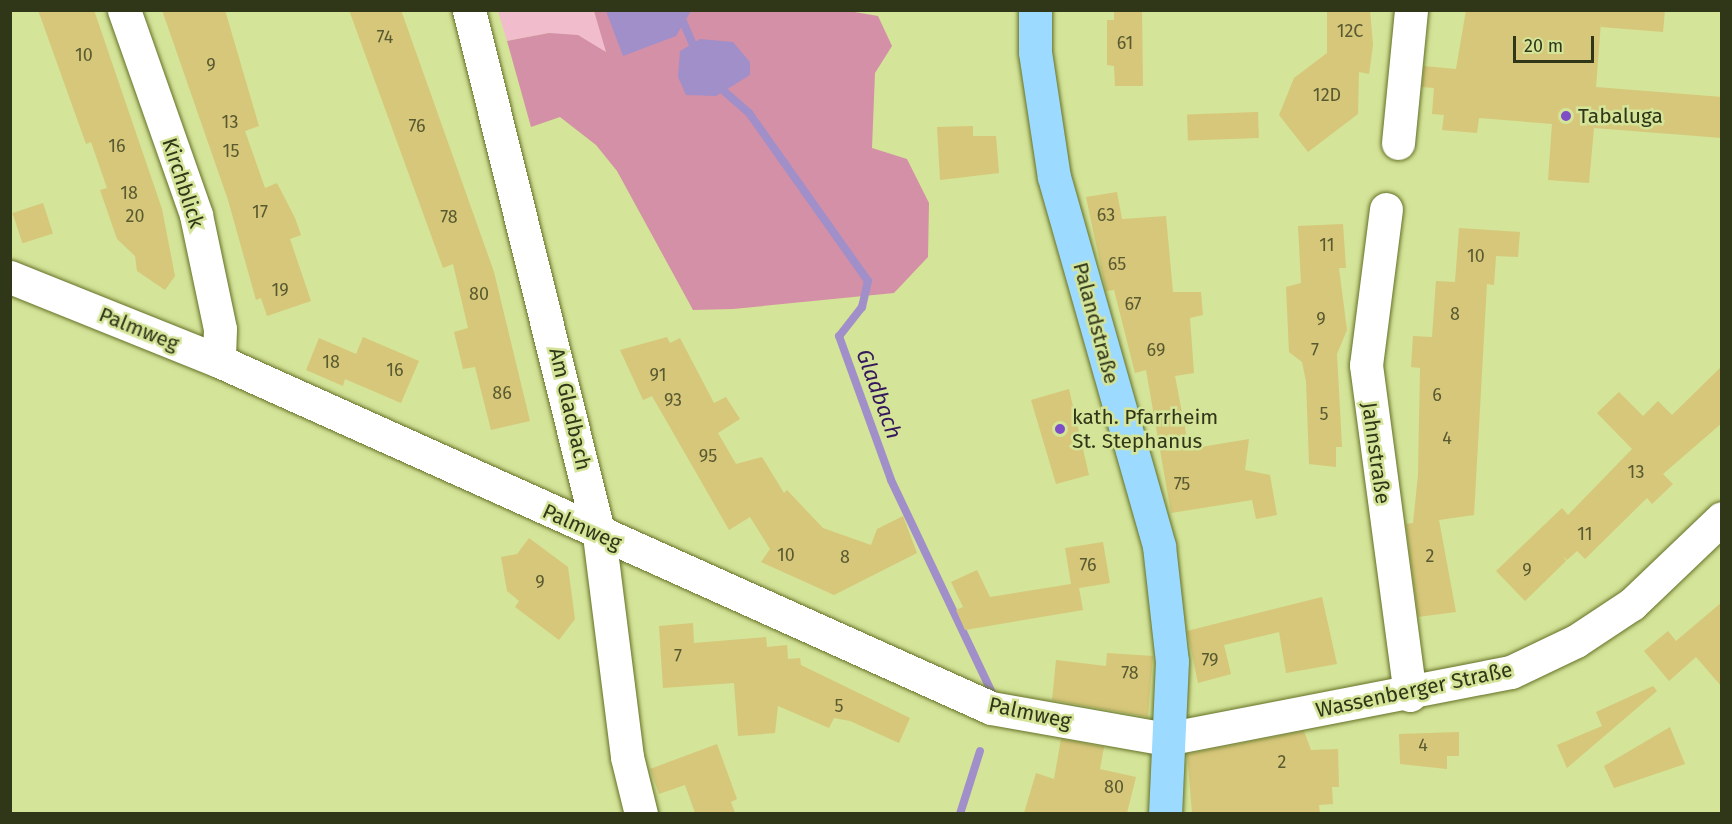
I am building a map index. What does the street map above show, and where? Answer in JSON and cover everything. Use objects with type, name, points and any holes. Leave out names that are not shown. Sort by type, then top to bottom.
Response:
[{"type":"main road","name":"Palandstraße","points":[[1035,10],[1035,52],[1054,177],[1159,546],[1172,661],[1166,739],[1165,813]]},
{"type":"street","name":"Kirchblick","points":[[124,10],[196,215],[220,329],[219,362]]},
{"type":"street","name":"Am Gladbach","points":[[469,10],[599,535],[627,757],[641,813]]},
{"type":"street","points":[[1398,143],[1411,10]]},
{"type":"street","name":"Jahnstraße","points":[[1386,210],[1366,364],[1410,695]]},
{"type":"street","name":"Palmweg","points":[[10,277],[219,362],[599,535],[991,708],[1166,739]]},
{"type":"street","name":"Wassenberger Straße","points":[[1166,739],[1410,695],[1510,672],[1576,641],[1632,604],[1722,518]]},
{"type":"shaded area","points":[[606,10],[691,11],[676,36],[623,56]]},
{"type":"shaded area","points":[[843,10],[878,16],[892,46],[875,73],[872,148],[907,159],[929,203],[928,257],[894,293],[733,309],[693,310],[617,171],[596,145],[560,117],[531,127],[507,41],[549,33],[578,35],[606,52],[594,11]]},
{"type":"shaded area","points":[[498,11],[594,11],[607,52],[549,33],[507,41]]},
{"type":"shaded area","points":[[700,39],[733,42],[750,62],[750,75],[716,96],[686,95],[678,77],[680,51]]},
{"type":"building","points":[[38,10],[94,10],[162,209],[175,276],[165,290],[137,271],[135,256],[117,239],[100,190],[107,188],[91,142],[86,144]]},
{"type":"building","points":[[162,10],[225,10],[259,126],[245,131],[265,188],[277,183],[295,218],[301,235],[290,239],[311,301],[267,316],[261,298],[256,300],[228,200]]},
{"type":"building","points":[[349,10],[401,10],[494,272],[530,421],[491,430],[475,367],[463,369],[454,332],[468,328],[453,264],[443,268]]},
{"type":"building","points":[[1114,10],[1142,10],[1143,86],[1115,86],[1114,66],[1107,65],[1107,20],[1114,20]]},
{"type":"building","points":[[1327,10],[1370,10],[1373,45],[1369,74],[1359,72],[1358,114],[1308,152],[1279,115],[1294,78],[1327,53]]},
{"type":"building","points":[[1466,10],[1665,10],[1663,32],[1601,27],[1601,22],[1596,87],[1722,97],[1722,138],[1594,128],[1589,183],[1548,180],[1552,124],[1479,118],[1477,133],[1442,130],[1444,115],[1432,114],[1434,88],[1422,87],[1424,66],[1456,69]]},
{"type":"building","points":[[1258,112],[1259,138],[1188,140],[1187,114]]},
{"type":"building","points":[[973,126],[973,136],[996,136],[999,173],[940,180],[937,127]]},
{"type":"building","points":[[1117,192],[1122,219],[1166,216],[1173,292],[1201,292],[1203,315],[1190,318],[1194,373],[1175,376],[1189,449],[1249,439],[1245,470],[1270,475],[1277,515],[1256,519],[1252,500],[1171,513],[1146,370],[1135,373],[1114,290],[1106,291],[1086,197]]},
{"type":"building","points":[[43,203],[53,233],[22,243],[13,213]]},
{"type":"building","points":[[1343,224],[1346,268],[1339,268],[1347,330],[1337,354],[1342,447],[1336,447],[1336,467],[1309,464],[1306,381],[1302,362],[1289,352],[1286,287],[1301,283],[1298,226]]},
{"type":"building","points":[[1459,228],[1520,232],[1518,257],[1496,256],[1494,285],[1487,284],[1474,515],[1439,520],[1456,612],[1418,617],[1406,524],[1413,523],[1418,475],[1420,368],[1411,367],[1413,336],[1432,337],[1436,281],[1455,282]]},
{"type":"building","points":[[363,337],[419,361],[401,403],[345,379],[343,386],[306,370],[319,338],[356,354]]},
{"type":"building","points":[[667,337],[670,343],[680,338],[714,403],[726,397],[740,419],[718,433],[736,464],[762,457],[784,493],[787,490],[823,528],[871,545],[877,529],[903,516],[917,553],[834,595],[761,562],[770,549],[750,517],[729,530],[652,396],[643,400],[620,350]]},
{"type":"building","points":[[1722,366],[1722,423],[1663,474],[1673,484],[1652,504],[1647,498],[1585,559],[1577,551],[1567,560],[1563,556],[1566,561],[1525,601],[1496,571],[1562,508],[1568,515],[1632,449],[1597,413],[1619,392],[1643,416],[1658,401],[1672,415]]},
{"type":"building","name":"kath. Pfarrheim St. Stephanus","points":[[1069,389],[1089,475],[1056,484],[1031,400]]},
{"type":"building","points":[[529,538],[568,567],[575,619],[559,640],[515,607],[519,601],[507,591],[501,557],[517,554]]},
{"type":"building","points":[[1103,542],[1110,583],[1079,588],[1083,610],[965,630],[956,610],[963,607],[951,582],[977,570],[990,597],[1071,584],[1065,548]]},
{"type":"building","points":[[1322,597],[1337,664],[1286,673],[1279,632],[1224,645],[1231,674],[1198,683],[1187,631]]},
{"type":"building","points":[[1722,602],[1722,687],[1696,657],[1669,681],[1644,651],[1668,631],[1676,641]]},
{"type":"building","points":[[693,623],[694,643],[766,637],[767,647],[787,645],[788,659],[800,658],[801,665],[910,718],[899,743],[850,721],[834,718],[829,728],[778,706],[775,733],[738,736],[734,683],[663,688],[659,626]]},
{"type":"building","points":[[1107,653],[1153,656],[1148,717],[1052,700],[1056,660],[1106,666]]},
{"type":"building","points":[[1653,686],[1657,691],[1567,768],[1557,745],[1602,726],[1596,712]]},
{"type":"building","points":[[1670,727],[1685,764],[1614,788],[1604,766]]},
{"type":"building","points":[[1304,731],[1311,750],[1338,749],[1339,787],[1332,787],[1333,804],[1319,805],[1320,813],[1192,813],[1187,754]]},
{"type":"building","points":[[1459,732],[1459,756],[1447,756],[1447,769],[1400,764],[1399,734]]},
{"type":"building","points":[[1061,739],[1104,747],[1100,769],[1136,777],[1127,813],[1024,813],[1036,773],[1054,779]]},
{"type":"building","points":[[717,744],[737,799],[731,802],[735,813],[695,813],[685,785],[659,794],[650,769]]},
{"type":"waterway","name":"Gladbach","points":[[678,10],[697,54]]},
{"type":"waterway","name":"Gladbach","points":[[717,85],[749,113],[868,281],[862,307],[839,336],[891,480],[992,693]]},
{"type":"waterway","name":"Gladbach","points":[[960,814],[980,751]]},
{"type":"place","name":"Tabaluga","points":[[1566,116]]},
{"type":"place","name":"kath. Pfarrheim St. Stephanus","points":[[1060,429]]}]
